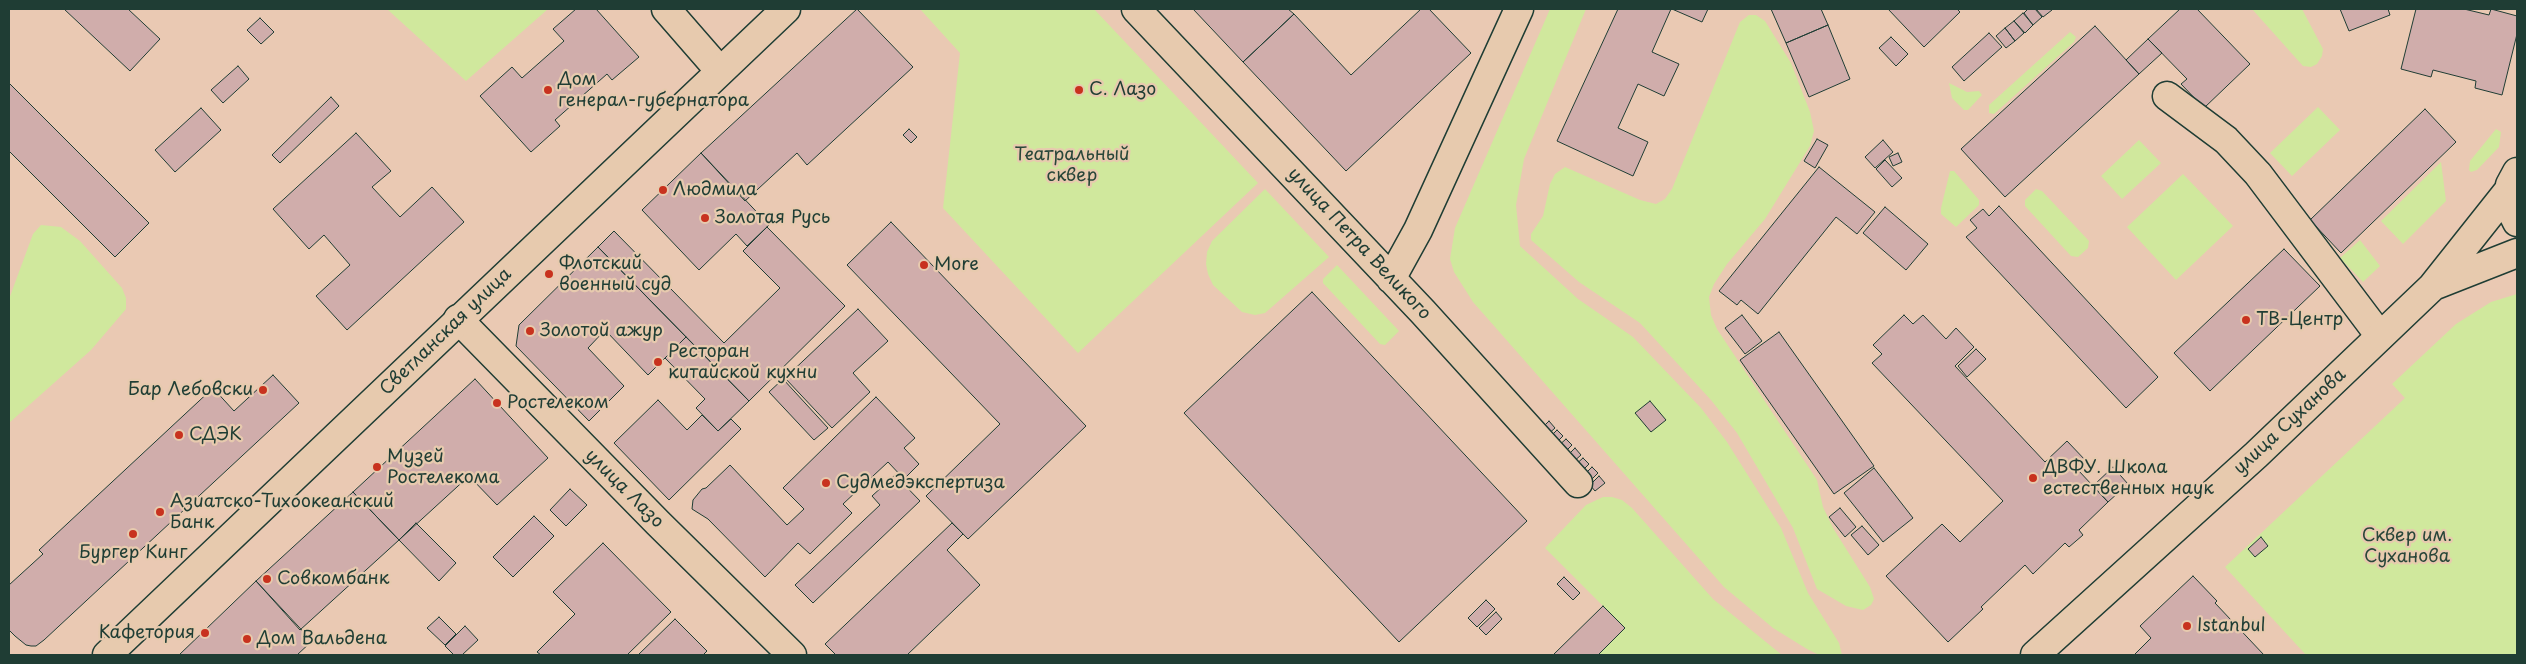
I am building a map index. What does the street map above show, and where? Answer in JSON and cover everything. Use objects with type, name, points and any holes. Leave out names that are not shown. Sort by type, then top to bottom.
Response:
[{"type":"main road","points":[[666,9],[720,71]]},
{"type":"main road","name":"Светланская улица","points":[[106,655],[786,9]]},
{"type":"main road","name":"улица Петра Великого","points":[[1136,9],[1391,279],[1578,483]]},
{"type":"main road","points":[[1391,279],[1418,230],[1519,9]]},
{"type":"main road","points":[[2167,96],[2226,140],[2258,174],[2380,336]]},
{"type":"main road","points":[[2513,181],[2509,206],[2517,222]]},
{"type":"main road","name":"улица Суханова","points":[[2035,655],[2256,455],[2432,287],[2513,181]]},
{"type":"main road","name":"улица Суханова","points":[[2432,287],[2517,252]]},
{"type":"main road","name":"улица Лазо","points":[[458,319],[658,523],[792,655]]},
{"type":"green space","points":[[387,9],[548,9],[466,81]]},
{"type":"green space","name":"Театральный сквер","points":[[920,9],[1094,9],[1258,183],[1078,353],[943,208],[960,53]]},
{"type":"green space","points":[[1550,9],[1586,9],[1524,159],[1516,205],[1520,246],[1578,299],[1633,337],[1701,408],[1727,442],[1781,528],[1808,593],[1839,643],[1842,655],[1819,655],[1807,649],[1773,628],[1724,587],[1473,302],[1454,272],[1450,259],[1455,228]]},
{"type":"green space","points":[[2252,9],[2302,9],[2323,49],[2322,56],[2317,64],[2311,67],[2303,66]]},
{"type":"green space","points":[[1749,15],[1756,15],[1765,21],[1791,63],[1810,112],[1814,131],[1810,146],[1765,219],[1727,264],[1714,284],[1709,297],[1711,315],[1717,329],[1817,480],[1823,507],[1833,528],[1870,587],[1874,599],[1871,605],[1863,610],[1846,606],[1817,589],[1793,528],[1737,433],[1711,400],[1640,323],[1579,282],[1531,240],[1531,234],[1543,216],[1550,184],[1555,174],[1565,167],[1640,200],[1656,204],[1665,199],[1672,189],[1740,22]]},
{"type":"green space","points":[[2070,32],[2076,37],[2074,42],[1994,114],[1989,113],[1989,105]]},
{"type":"green space","points":[[1949,83],[1967,92],[1979,91],[1982,95],[1968,110],[1964,110],[1952,98]]},
{"type":"green space","points":[[2318,107],[2340,130],[2292,176],[2270,153]]},
{"type":"green space","points":[[2496,129],[2501,132],[2499,147],[2477,170],[2471,172],[2469,170],[2470,161]]},
{"type":"green space","points":[[2139,140],[2161,163],[2122,199],[2101,176]]},
{"type":"green space","points":[[2441,162],[2446,201],[2403,244],[2381,221]]},
{"type":"green space","points":[[1950,171],[1954,171],[1979,200],[1979,205],[1956,227],[1941,214]]},
{"type":"green space","points":[[2183,174],[2233,226],[2176,280],[2127,227]]},
{"type":"green space","points":[[1265,189],[1329,257],[1265,313],[1255,315],[1242,312],[1213,285],[1206,264],[1207,252],[1212,241]]},
{"type":"green space","points":[[2036,189],[2042,191],[2089,241],[2088,248],[2078,257],[2071,256],[2025,206],[2025,200]]},
{"type":"green space","points":[[41,225],[61,227],[80,241],[122,288],[126,298],[126,309],[91,350],[9,423],[9,299],[33,234]]},
{"type":"green space","points":[[2360,240],[2380,266],[2363,282],[2340,258]]},
{"type":"green space","points":[[1337,265],[1399,331],[1385,345],[1380,344],[1323,283],[1323,279]]},
{"type":"green space","name":"Сквер им. Суханова","points":[[2517,294],[2517,655],[2306,655],[2225,567],[2405,398],[2392,384],[2456,324],[2491,302]]},
{"type":"green space","points":[[1603,497],[1622,500],[1632,508],[1713,599],[1782,655],[1598,655],[1625,628],[1545,548],[1586,505]]},
{"type":"building","points":[[64,9],[128,9],[160,39],[130,71]]},
{"type":"building","points":[[576,9],[596,9],[639,57],[612,80],[607,74],[555,120],[560,126],[531,152],[480,96],[512,67],[522,78],[564,41],[553,29]]},
{"type":"building","points":[[857,9],[913,67],[807,165],[797,153],[745,201],[701,153]]},
{"type":"building","points":[[1193,9],[1288,9],[1294,14],[1243,62]]},
{"type":"building","points":[[1421,9],[1429,9],[1471,53],[1346,171],[1243,62],[1294,14],[1351,75]]},
{"type":"building","points":[[1618,9],[1671,9],[1652,52],[1679,64],[1664,96],[1638,84],[1618,128],[1648,142],[1633,176],[1557,141]]},
{"type":"building","points":[[1672,9],[1708,9],[1702,22]]},
{"type":"building","points":[[1771,9],[1821,9],[1828,25],[1786,43]]},
{"type":"building","points":[[1888,9],[1957,9],[1960,12],[1924,47]]},
{"type":"building","points":[[2028,9],[2035,9],[2042,17],[2033,25],[2024,13]]},
{"type":"building","points":[[2036,9],[2051,9],[2052,10],[2043,17]]},
{"type":"building","points":[[2180,9],[2197,9],[2250,64],[2204,108],[2181,84],[2187,79],[2148,39]]},
{"type":"building","points":[[2340,9],[2388,9],[2390,15],[2349,31]]},
{"type":"building","points":[[2416,9],[2464,9],[2489,15],[2491,9],[2517,16],[2517,34],[2502,95],[2475,88],[2476,81],[2433,70],[2431,77],[2401,69]]},
{"type":"building","points":[[2023,13],[2033,25],[2025,33],[2014,21]]},
{"type":"building","points":[[260,18],[274,32],[261,44],[247,30]]},
{"type":"building","points":[[2014,21],[2024,33],[2015,41],[2005,28]]},
{"type":"building","points":[[1828,25],[1850,79],[1809,97],[1786,43]]},
{"type":"building","points":[[2095,26],[2139,74],[2005,197],[1961,149]]},
{"type":"building","points":[[2005,28],[2015,41],[2006,48],[1996,36]]},
{"type":"building","points":[[1989,33],[2002,47],[1964,81],[1952,67]]},
{"type":"building","points":[[1891,37],[1908,54],[1896,66],[1879,48]]},
{"type":"building","points":[[2148,39],[2162,53],[2139,74],[2126,60]]},
{"type":"building","points":[[238,66],[249,79],[223,103],[211,90]]},
{"type":"building","points":[[9,83],[149,223],[115,257],[9,151]]},
{"type":"building","points":[[331,97],[339,106],[280,163],[272,155]]},
{"type":"building","points":[[201,108],[221,130],[175,172],[155,150]]},
{"type":"building","points":[[2425,109],[2456,142],[2341,253],[2310,220]]},
{"type":"building","points":[[909,129],[917,137],[911,143],[903,135]]},
{"type":"building","points":[[356,133],[391,171],[372,187],[400,217],[432,187],[464,222],[347,330],[316,296],[350,265],[324,235],[309,249],[273,209]]},
{"type":"building","points":[[1817,139],[1828,145],[1815,168],[1804,161]]},
{"type":"building","points":[[1883,140],[1893,152],[1875,168],[1865,157]]},
{"type":"building","name":"Золотая Русь","points":[[701,153],[769,225],[747,246],[736,234],[699,270],[642,210]]},
{"type":"building","points":[[1898,153],[1902,162],[1893,166],[1889,157]]},
{"type":"building","points":[[1885,160],[1902,178],[1892,187],[1876,169]]},
{"type":"building","points":[[1819,167],[1875,212],[1857,234],[1836,217],[1758,314],[1741,300],[1737,305],[1719,291]]},
{"type":"building","points":[[1999,206],[2158,377],[2126,408],[1966,237],[1977,228],[1970,220],[1983,209],[1989,216]]},
{"type":"building","points":[[1885,207],[1928,244],[1906,270],[1863,233]]},
{"type":"building","points":[[891,222],[1086,426],[968,539],[926,496],[1000,424],[847,265]]},
{"type":"building","points":[[767,227],[845,306],[749,401],[598,247],[614,231],[724,343],[780,288],[743,251]]},
{"type":"building","points":[[598,247],[686,337],[648,375],[605,330],[588,348],[624,386],[589,421],[516,346],[519,325]]},
{"type":"building","name":"ТВ-Центр","points":[[2284,249],[2320,286],[2210,391],[2174,353]]},
{"type":"building","points":[[1312,292],[1527,521],[1399,642],[1184,413]]},
{"type":"building","points":[[858,309],[888,341],[853,373],[870,392],[832,428],[785,378]]},
{"type":"building","points":[[1742,315],[1762,341],[1745,354],[1725,328]]},
{"type":"building","name":"ДВФУ. Школа естественных наук","points":[[1904,315],[1913,324],[1923,315],[1946,339],[1956,328],[1974,347],[1955,366],[2045,462],[2067,441],[2087,462],[2078,470],[2108,502],[2079,530],[2083,535],[2069,547],[2065,543],[2033,574],[2025,565],[1948,642],[1886,576],[1942,524],[1960,542],[2003,501],[1872,363],[1882,354],[1873,345]]},
{"type":"building","points":[[1779,332],[1874,466],[1834,494],[1740,360]]},
{"type":"building","points":[[686,337],[749,401],[718,431],[696,408],[705,399],[665,358]]},
{"type":"building","points":[[1976,349],[1986,359],[1967,377],[1958,366]]},
{"type":"building","points":[[273,375],[299,403],[44,640],[36,646],[26,645],[9,630],[9,585],[43,554],[39,550],[213,388],[234,411]]},
{"type":"building","points":[[475,379],[548,458],[497,505],[469,476],[399,540],[353,492]]},
{"type":"building","points":[[783,379],[828,428],[814,440],[769,392]]},
{"type":"building","name":"Судмедэкспертиза","points":[[876,397],[915,438],[904,448],[919,464],[904,479],[888,462],[843,504],[852,513],[810,554],[798,543],[765,577],[708,519],[692,509],[693,500],[702,489],[706,488],[730,465],[787,525],[804,509],[783,488]]},
{"type":"building","points":[[658,400],[687,430],[702,415],[718,431],[731,419],[741,429],[669,500],[614,443]]},
{"type":"building","points":[[1650,401],[1666,420],[1651,432],[1635,413]]},
{"type":"building","points":[[1549,421],[1555,428],[1546,436],[1540,430]]},
{"type":"building","points":[[1557,430],[1563,436],[1554,445],[1548,439]]},
{"type":"building","points":[[1566,439],[1572,445],[1563,454],[1557,447]]},
{"type":"building","points":[[1575,448],[1581,455],[1572,463],[1566,457]]},
{"type":"building","points":[[1583,458],[1589,464],[1580,473],[1574,466]]},
{"type":"building","points":[[1592,467],[1598,473],[1589,482],[1583,476]]},
{"type":"building","points":[[2113,467],[2128,484],[2108,502],[2093,486]]},
{"type":"building","points":[[1874,468],[1913,518],[1883,542],[1844,493]]},
{"type":"building","points":[[895,475],[920,501],[813,603],[795,585],[880,505],[872,496]]},
{"type":"building","points":[[1599,476],[1605,483],[1595,491],[1590,485]]},
{"type":"building","points":[[570,489],[587,505],[566,526],[550,510]]},
{"type":"building","points":[[353,492],[399,540],[300,630],[256,581]]},
{"type":"building","points":[[1840,508],[1856,527],[1845,537],[1829,517]]},
{"type":"building","points":[[534,516],[554,536],[513,577],[493,557]]},
{"type":"building","points":[[416,523],[456,563],[439,581],[399,540]]},
{"type":"building","points":[[952,523],[963,534],[947,550],[980,585],[907,655],[836,655],[825,644]]},
{"type":"building","points":[[1862,526],[1879,545],[1868,555],[1851,535]]},
{"type":"building","points":[[2261,537],[2268,546],[2255,557],[2248,549]]},
{"type":"building","points":[[603,543],[671,612],[627,655],[541,655],[537,652],[575,614],[553,592]]},
{"type":"building","points":[[2193,576],[2217,601],[2215,603],[2264,655],[2134,655],[2151,638],[2140,626]]},
{"type":"building","points":[[1564,577],[1580,593],[1573,600],[1557,584]]},
{"type":"building","points":[[256,581],[312,641],[297,655],[179,655]]},
{"type":"building","points":[[1486,600],[1495,609],[1477,627],[1468,618]]},
{"type":"building","points":[[1603,606],[1625,628],[1598,655],[1553,655]]},
{"type":"building","points":[[1496,612],[1502,619],[1486,635],[1479,628]]},
{"type":"building","points":[[439,617],[456,634],[445,645],[427,628]]},
{"type":"building","points":[[675,619],[707,651],[703,655],[638,655]]},
{"type":"building","points":[[465,626],[478,640],[462,655],[454,655],[445,646]]},
{"type":"place","name":"Дом генерал-губернатора","points":[[548,90]]},
{"type":"place","name":"С. Лазо","points":[[1079,90]]},
{"type":"place","name":"Людмила","points":[[663,190]]},
{"type":"place","name":"Золотая Русь","points":[[705,218]]},
{"type":"place","name":"More","points":[[924,265]]},
{"type":"place","name":"Флотский военный суд","points":[[549,274]]},
{"type":"place","name":"ТВ-Центр","points":[[2246,320]]},
{"type":"place","name":"Золотой ажур","points":[[530,331]]},
{"type":"place","name":"Ресторан китайской кухни","points":[[658,362]]},
{"type":"place","name":"Бар Лебовски","points":[[263,390]]},
{"type":"place","name":"Ростелеком","points":[[497,403]]},
{"type":"place","name":"СДЭК","points":[[179,435]]},
{"type":"place","name":"Музей Ростелекома","points":[[377,467]]},
{"type":"place","name":"ДВФУ. Школа естественных наук","points":[[2033,478]]},
{"type":"place","name":"Судмедэкспертиза","points":[[826,483]]},
{"type":"place","name":"Азиатско-Тихоокеанский Банк","points":[[160,512]]},
{"type":"place","name":"Бургер Кинг","points":[[133,534]]},
{"type":"place","name":"Совкомбанк","points":[[267,579]]},
{"type":"place","name":"Istanbul","points":[[2187,626]]},
{"type":"place","name":"Кафетория","points":[[205,633]]},
{"type":"place","name":"Дом Вальдена","points":[[247,639]]}]
